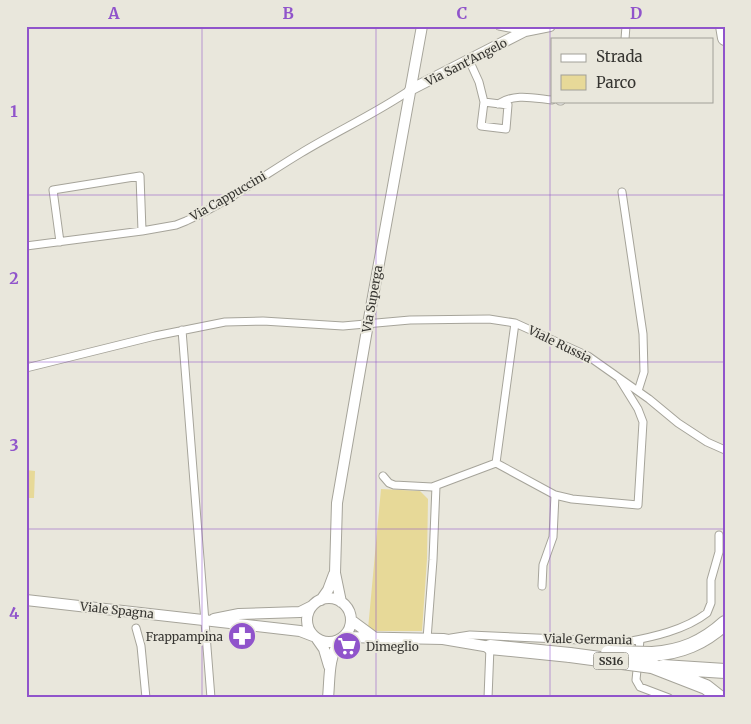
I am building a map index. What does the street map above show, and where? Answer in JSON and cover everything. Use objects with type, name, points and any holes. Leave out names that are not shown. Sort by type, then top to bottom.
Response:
[{"type":"highway","name":"SS16","points":[[652,660],[698,644],[725,623]]},
{"type":"highway","name":"SS16","points":[[490,647],[570,655],[652,660],[725,671]]},
{"type":"highway","name":"SS16","points":[[652,660],[706,687],[720,698]]},
{"type":"street","name":"Via Superga","points":[[341,602],[335,573],[337,503],[422,26]]},
{"type":"street","points":[[499,26],[525,32]]},
{"type":"street","name":"Via Sant'Angelo","points":[[410,90],[525,32],[550,26]]},
{"type":"street","points":[[469,60],[479,82],[484,102],[481,126],[506,129],[508,105],[484,102]]},
{"type":"street","name":"Via Cappuccini","points":[[26,246],[176,225],[199,215],[252,185],[301,152],[388,105],[410,90]]},
{"type":"street","points":[[498,104],[512,97],[551,100]]},
{"type":"street","points":[[60,242],[53,190],[140,176],[142,231]]},
{"type":"street","points":[[622,192],[643,334],[644,372],[638,391]]},
{"type":"street","name":"Viale Russia","points":[[26,368],[182,330],[225,322],[263,321],[343,326],[410,320],[475,318],[516,323],[574,349],[638,391],[678,423],[707,442],[725,450]]},
{"type":"street","points":[[496,462],[516,323]]},
{"type":"street","points":[[182,330],[211,698]]},
{"type":"street","points":[[496,462],[555,495],[572,499],[638,505],[643,422],[618,377]]},
{"type":"street","points":[[383,476],[394,486],[436,486],[496,462]]},
{"type":"street","points":[[427,639],[436,486]]},
{"type":"street","points":[[542,586],[543,565],[553,538],[555,495]]},
{"type":"street","name":"Viale Germania","points":[[342,638],[443,639],[470,635],[626,642],[640,640],[679,628],[707,613],[711,603],[711,580],[719,552],[719,535]]},
{"type":"street","name":"Via Superga","points":[[316,603],[328,590],[335,573]]},
{"type":"street","points":[[329,666],[324,649],[308,626],[307,620],[316,603],[330,598],[341,602],[346,607],[351,620],[374,637]]},
{"type":"street","name":"Viale Spagna","points":[[26,600],[206,619],[224,624],[300,631],[315,637]]},
{"type":"street","name":"Viale Spagna","points":[[206,619],[239,614],[300,612],[316,603]]},
{"type":"street","points":[[281,612],[281,629]]},
{"type":"street","points":[[328,698],[329,666],[335,647],[348,631],[351,620]]},
{"type":"street","points":[[136,628],[141,646],[146,698]]},
{"type":"street","points":[[315,637],[326,642],[342,638]]},
{"type":"street","name":"Viale Germania","points":[[443,639],[490,647]]},
{"type":"street","points":[[640,640],[636,680],[640,687],[669,698]]},
{"type":"street","points":[[488,698],[490,647]]},
{"type":"green space","points":[[26,470],[35,471],[34,498],[26,498]]},
{"type":"green space","points":[[381,489],[420,491],[428,499],[427,559],[422,631],[371,631],[368,629]]},
{"type":"place","name":"Frappampina","points":[[242,636]]},
{"type":"place","name":"Dimeglio","points":[[347,646]]}]
